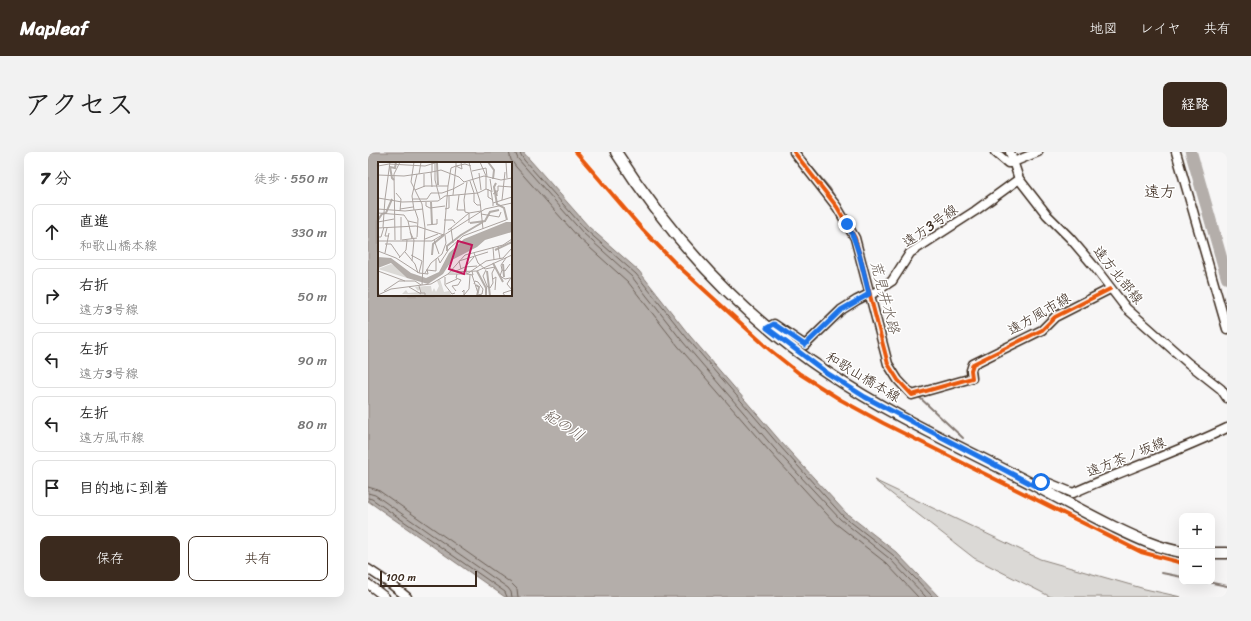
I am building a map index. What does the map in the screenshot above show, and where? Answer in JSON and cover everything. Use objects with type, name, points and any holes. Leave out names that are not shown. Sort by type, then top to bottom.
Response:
[{"type":"main road","name":"和歌山橋本線","points":[[616,152],[635,182],[679,240],[716,279],[767,328],[827,373],[865,397],[1141,540],[1162,548],[1179,551]]},
{"type":"main road","points":[[1215,553],[1227,553]]},
{"type":"street","name":"遠方風市線","points":[[794,152],[833,202],[855,238],[871,293],[888,364],[898,380],[912,395],[972,378],[971,370],[974,364],[1042,330],[1055,317],[1110,289]]},
{"type":"street","points":[[996,152],[1008,163],[1038,152]]},
{"type":"street","name":"遠方北部線","points":[[1010,152],[1019,179],[1047,215],[1070,238],[1093,265],[1126,308],[1188,364],[1221,389],[1227,398]]},
{"type":"street","points":[[1176,152],[1227,329]]},
{"type":"street","name":"遠方3号線","points":[[767,328],[774,324],[805,345],[841,310],[892,281],[910,254],[975,211],[1019,179]]},
{"type":"street","name":"遠方茶ノ坂線","points":[[1037,487],[1044,481],[1073,493],[1095,482],[1190,446],[1227,428]]},
{"type":"street","points":[[368,569],[392,584],[407,597]]},
{"type":"street","points":[[368,584],[385,597]]},
{"type":"shaded area","points":[[874,480],[1040,559],[1145,589],[1181,597],[1051,597],[974,558]]},
{"type":"water","name":"紀の川","points":[[368,152],[523,152],[589,227],[639,271],[690,336],[781,442],[846,513],[896,552],[939,597],[505,597],[368,501]]},
{"type":"waterway","points":[[1191,152],[1227,278]]},
{"type":"waterway","name":"荒見井水路","points":[[802,156],[830,189],[835,198]]},
{"type":"waterway","name":"荒見井水路","points":[[918,396],[963,438]]},
{"type":"waterway","name":"荒見井水路","points":[[1162,573],[1179,576]]},
{"type":"waterway","name":"荒見井水路","points":[[1215,583],[1227,586]]},
{"type":"cycle path","points":[[576,152],[642,229],[675,263],[770,350],[800,374],[841,400],[883,423],[1141,552],[1179,562]]},
{"type":"cycle path","points":[[794,152],[837,207],[855,238],[888,364],[898,380],[912,395],[972,378],[971,370],[973,364],[1042,330],[1055,317],[1110,289]]},
{"type":"district","name":"遠方","points":[[1160,191]]},
{"type":"route","points":[[847,224],[855,238],[869,294],[841,310],[805,345],[774,324],[767,328],[827,373],[886,409],[1037,487],[1041,482]]}]
